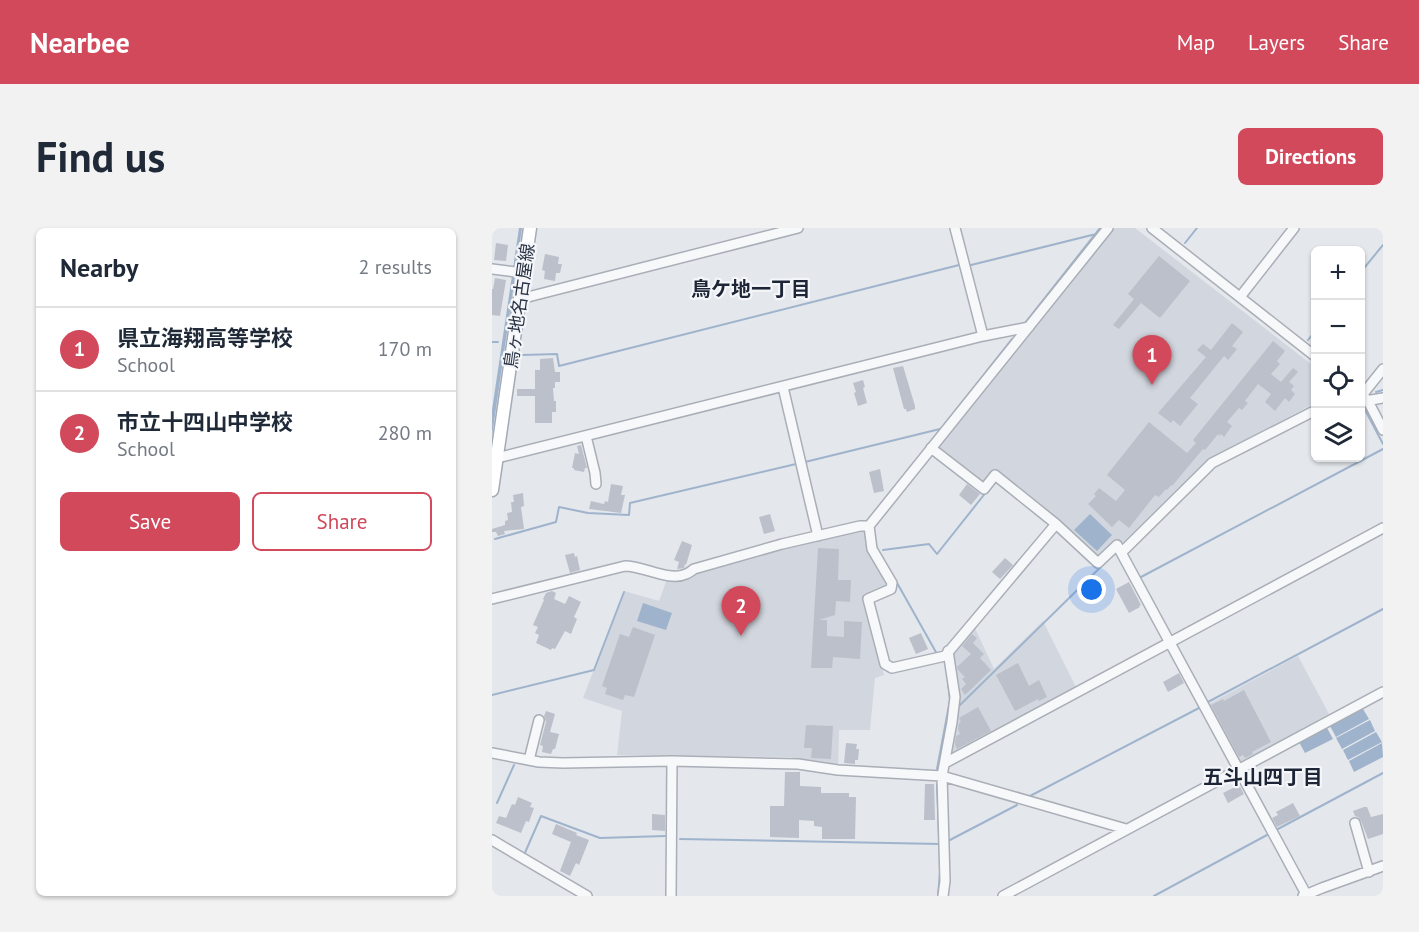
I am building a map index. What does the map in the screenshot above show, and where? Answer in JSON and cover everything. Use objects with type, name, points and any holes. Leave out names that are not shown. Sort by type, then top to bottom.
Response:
[{"type":"main road","name":"鳥ヶ地名古屋線","points":[[492,490],[497,458],[496,429],[520,299],[518,273],[530,228]]},
{"type":"street","points":[[520,299],[798,228]]},
{"type":"street","points":[[955,228],[983,336]]},
{"type":"street","points":[[1056,524],[945,656],[892,668],[885,664],[868,599],[891,590],[893,586],[872,549],[869,526],[1108,228]]},
{"type":"street","points":[[1152,228],[1312,354]]},
{"type":"street","points":[[1240,297],[1294,228]]},
{"type":"street","points":[[492,269],[518,273]]},
{"type":"street","points":[[497,458],[983,336],[1029,327]]},
{"type":"street","points":[[1365,394],[1383,369]]},
{"type":"street","points":[[783,387],[818,536]]},
{"type":"street","points":[[1365,397],[1383,398]]},
{"type":"street","points":[[1365,400],[1383,430]]},
{"type":"street","points":[[1122,552],[1212,464],[1311,413]]},
{"type":"street","points":[[586,436],[596,484]]},
{"type":"street","points":[[931,448],[984,489],[995,475],[1056,524],[1098,563],[1117,544],[1239,768],[1304,895],[1383,867]]},
{"type":"street","points":[[492,599],[625,566],[670,576],[686,575],[694,569],[782,544],[860,526],[869,526]]},
{"type":"street","points":[[945,763],[1383,528]]},
{"type":"street","points":[[943,896],[945,881],[942,776],[955,697],[948,651]]},
{"type":"street","points":[[1003,896],[1383,692]]},
{"type":"street","points":[[529,760],[539,720]]},
{"type":"street","points":[[492,753],[563,763],[672,761],[798,764],[838,770],[942,776],[1126,829]]},
{"type":"street","points":[[671,896],[672,761]]},
{"type":"street","points":[[1355,823],[1369,872]]},
{"type":"street","points":[[492,840],[587,896]]},
{"type":"shaded area","points":[[1113,228],[1135,228],[1311,364],[1311,405],[1207,460],[1122,543],[1119,540],[1100,559],[996,470],[985,483],[980,483],[936,449]]},
{"type":"shaded area","points":[[861,530],[866,534],[889,586],[886,589],[864,594],[884,675],[875,678],[870,730],[839,730],[838,767],[790,757],[617,755],[622,711],[583,698],[624,591],[659,601],[667,579],[687,579],[703,570]]},
{"type":"shaded area","points":[[1043,621],[1077,689],[948,758],[958,703],[952,651],[974,626],[994,669]]},
{"type":"shaded area","points":[[1298,656],[1329,714],[1242,762],[1238,760],[1209,704]]},
{"type":"water","points":[[519,228],[522,228],[492,436],[492,410]]},
{"type":"water","points":[[1090,514],[1112,535],[1097,551],[1074,530]]},
{"type":"water","points":[[643,603],[672,613],[666,630],[637,621]]},
{"type":"water","points":[[1363,709],[1369,719],[1336,737],[1330,726]]},
{"type":"water","points":[[1370,720],[1375,731],[1342,749],[1336,738]]},
{"type":"water","points":[[1327,728],[1333,739],[1305,753],[1299,742]]},
{"type":"water","points":[[1376,732],[1382,742],[1348,760],[1343,750]]},
{"type":"water","points":[[1382,743],[1383,757],[1354,772],[1349,761]]},
{"type":"building","points":[[496,243],[508,245],[506,261],[494,260]]},
{"type":"building","points":[[545,254],[559,257],[558,264],[562,264],[560,273],[556,273],[555,281],[544,279],[545,271],[542,270]]},
{"type":"building","points":[[1159,256],[1190,281],[1160,318],[1141,303],[1119,329],[1113,325],[1134,299],[1128,294]]},
{"type":"building","points":[[495,278],[506,280],[500,316],[492,315],[492,289]]},
{"type":"building","points":[[1232,323],[1243,332],[1232,346],[1237,349],[1228,360],[1224,356],[1190,398],[1198,404],[1180,426],[1173,420],[1171,423],[1158,413],[1206,357],[1197,350],[1203,344],[1211,350]]},
{"type":"building","points":[[1273,341],[1285,351],[1277,361],[1280,364],[1271,374],[1281,382],[1293,368],[1298,372],[1289,382],[1294,386],[1291,390],[1295,394],[1289,402],[1285,398],[1275,411],[1265,402],[1271,394],[1258,384],[1245,401],[1248,403],[1242,410],[1239,408],[1227,422],[1232,426],[1224,437],[1218,434],[1172,486],[1159,497],[1155,495],[1129,528],[1119,520],[1112,527],[1088,504],[1096,496],[1094,494],[1099,488],[1116,501],[1125,490],[1107,475],[1149,422],[1187,453],[1196,443],[1193,440]]},
{"type":"building","points":[[553,358],[555,372],[560,372],[560,382],[555,382],[555,388],[553,388],[556,412],[552,412],[552,423],[535,423],[535,396],[517,396],[517,389],[535,389],[535,370],[540,370],[540,359]]},
{"type":"building","points":[[903,366],[915,406],[915,409],[907,412],[904,409],[893,368]]},
{"type":"building","points":[[863,380],[867,403],[858,406],[853,383]]},
{"type":"building","points":[[581,445],[587,468],[584,472],[572,468],[575,453],[579,454],[577,446]]},
{"type":"building","points":[[880,469],[884,491],[874,493],[869,472]]},
{"type":"building","points":[[611,484],[623,486],[621,495],[625,495],[621,513],[589,509],[591,501],[604,504],[605,501],[608,502]]},
{"type":"building","points":[[967,484],[980,494],[971,505],[959,495]]},
{"type":"building","points":[[523,493],[524,506],[521,507],[524,529],[504,531],[505,534],[498,536],[496,532],[492,532],[492,529],[505,525],[505,521],[508,520],[507,513],[512,512],[511,502],[514,502],[513,495]]},
{"type":"building","points":[[770,514],[775,531],[764,534],[759,517]]},
{"type":"building","points":[[682,541],[692,545],[686,565],[684,568],[677,569],[679,562],[674,560]]},
{"type":"building","points":[[818,548],[839,549],[838,580],[851,580],[850,602],[836,601],[835,615],[819,620],[827,620],[827,636],[844,637],[844,621],[862,622],[860,659],[833,657],[832,668],[811,668]]},
{"type":"building","points":[[574,553],[575,557],[577,556],[580,570],[570,573],[565,555]]},
{"type":"building","points":[[1005,558],[1013,565],[1000,579],[992,572]]},
{"type":"building","points":[[1129,582],[1141,605],[1129,613],[1116,589]]},
{"type":"building","points":[[552,591],[556,593],[554,599],[565,604],[569,596],[581,602],[574,617],[577,619],[571,634],[565,631],[555,649],[551,650],[536,643],[539,635],[535,633],[538,627],[533,625],[546,593]]},
{"type":"building","points":[[633,627],[655,635],[634,697],[625,695],[623,700],[605,694],[607,688],[602,686],[620,634],[629,637]]},
{"type":"building","points":[[921,633],[928,649],[916,654],[909,638]]},
{"type":"building","points":[[972,634],[977,638],[973,643],[984,654],[980,658],[991,670],[965,695],[961,689],[966,684],[962,679],[965,677],[957,667],[971,654],[962,646]]},
{"type":"building","points":[[1018,663],[1029,686],[1039,680],[1047,697],[1015,711],[996,675]]},
{"type":"building","points":[[1179,673],[1184,683],[1168,692],[1163,682]]},
{"type":"building","points":[[1244,690],[1271,742],[1245,758],[1243,755],[1239,757],[1211,705]]},
{"type":"building","points":[[978,707],[991,731],[957,749],[955,744],[956,736],[960,734],[959,718]]},
{"type":"building","points":[[546,711],[555,714],[550,732],[559,734],[555,749],[551,754],[542,752],[543,746],[540,745],[546,722],[544,716]]},
{"type":"building","points":[[806,725],[833,726],[831,759],[811,758],[812,748],[804,748]]},
{"type":"building","points":[[846,743],[857,744],[858,760],[855,760],[855,764],[844,763]]},
{"type":"building","points":[[785,772],[800,772],[800,786],[821,787],[821,793],[849,793],[849,797],[856,797],[855,839],[822,839],[822,827],[814,826],[814,821],[799,820],[799,838],[770,837],[770,806],[784,806]]},
{"type":"building","points":[[925,784],[934,784],[935,820],[924,820]]},
{"type":"building","points":[[1239,785],[1244,794],[1228,803],[1223,793]]},
{"type":"building","points":[[518,797],[532,803],[530,807],[534,808],[529,822],[526,821],[521,833],[496,823],[499,816],[506,818]]},
{"type":"building","points":[[1293,803],[1300,816],[1277,827],[1272,818],[1278,815],[1276,812]]},
{"type":"building","points":[[1367,807],[1371,817],[1383,814],[1383,834],[1368,839],[1361,821],[1353,811]]},
{"type":"building","points":[[652,814],[665,815],[665,831],[652,830]]},
{"type":"building","points":[[556,824],[589,840],[579,865],[576,863],[570,876],[560,871],[571,842],[552,834]]},
{"type":"waterway","points":[[1025,323],[1100,228]]},
{"type":"waterway","points":[[1185,243],[1197,228]]},
{"type":"waterway","points":[[967,266],[1096,234]]},
{"type":"waterway","points":[[1365,267],[1383,245]]},
{"type":"waterway","points":[[522,355],[557,354],[559,366],[959,265]]},
{"type":"waterway","points":[[1308,340],[1311,336]]},
{"type":"waterway","points":[[875,512],[1012,339]]},
{"type":"waterway","points":[[492,342],[498,342]]},
{"type":"waterway","points":[[1376,392],[1383,390]]},
{"type":"waterway","points":[[1302,412],[1311,408]]},
{"type":"waterway","points":[[1364,408],[1383,444]]},
{"type":"waterway","points":[[805,462],[940,429]]},
{"type":"waterway","points":[[1141,577],[1383,449]]},
{"type":"waterway","points":[[495,539],[556,522],[559,507],[588,513],[629,515],[630,503],[796,464]]},
{"type":"waterway","points":[[883,550],[929,544],[937,554],[987,491]]},
{"type":"waterway","points":[[959,706],[1115,553]]},
{"type":"waterway","points":[[896,581],[937,654]]},
{"type":"waterway","points":[[492,695],[594,670],[624,592]]},
{"type":"waterway","points":[[1208,702],[1383,609]]},
{"type":"waterway","points":[[937,769],[950,700],[948,683]]},
{"type":"waterway","points":[[1030,796],[1199,708]]},
{"type":"waterway","points":[[497,803],[514,765]]},
{"type":"waterway","points":[[1276,830],[1383,773]]},
{"type":"waterway","points":[[937,785],[939,833]]},
{"type":"waterway","points":[[948,841],[1017,805]]},
{"type":"waterway","points":[[524,855],[541,816],[600,838],[665,836]]},
{"type":"waterway","points":[[1154,896],[1267,835]]},
{"type":"waterway","points":[[680,839],[940,844]]},
{"type":"waterway","points":[[938,896],[940,872]]},
{"type":"place","name":"県立海翔高等学校","points":[[1152,385]]},
{"type":"place","name":"市立十四山中学校","points":[[741,636]]},
{"type":"district","name":"鳥ケ地一丁目","points":[[751,289]]},
{"type":"district","name":"五斗山四丁目","points":[[1263,777]]}]
